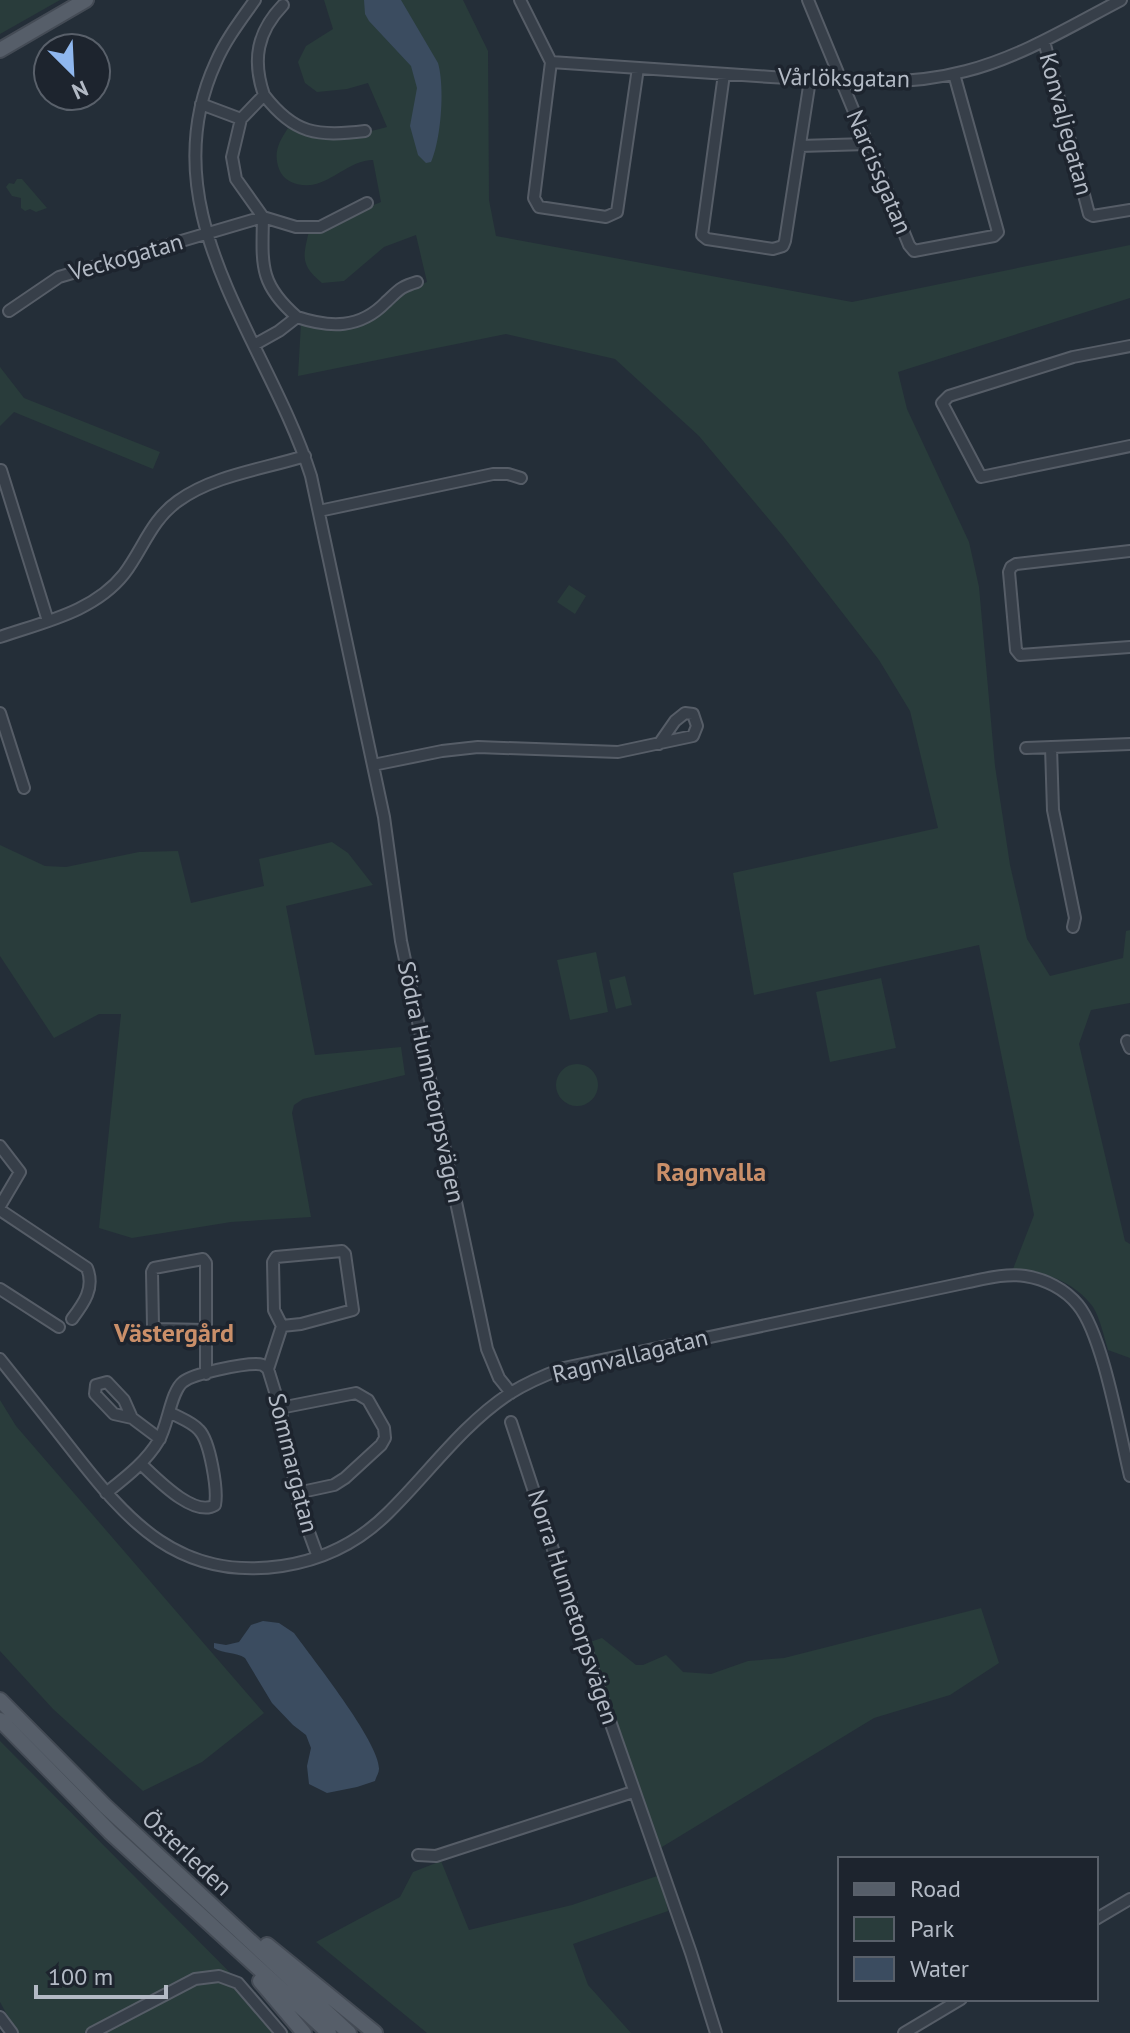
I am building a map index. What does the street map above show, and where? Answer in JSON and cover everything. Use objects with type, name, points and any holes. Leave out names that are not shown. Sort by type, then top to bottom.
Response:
[{"type":"main road","points":[[0,50],[86,0]]},
{"type":"main road","name":"Österleden","points":[[0,1700],[105,1806],[349,2033]]},
{"type":"main road","name":"Österleden","points":[[0,1720],[110,1832],[329,2033]]},
{"type":"main road","points":[[180,1877],[375,2033]]},
{"type":"main road","points":[[226,1941],[304,2033]]},
{"type":"street","name":"Södra Hunnetorpsvägen","points":[[255,0],[220,54],[201,104],[196,155],[198,196],[206,235],[223,281],[298,433],[305,456],[384,817],[401,941],[487,1349],[499,1378],[511,1393]]},
{"type":"street","points":[[520,0],[551,62],[534,200],[541,208],[606,217],[614,215],[618,209],[638,68]]},
{"type":"street","name":"Narcissgatan","points":[[808,0],[912,250],[995,235],[998,228],[954,74]]},
{"type":"street","name":"Vårlöksgatan","points":[[551,62],[841,82],[904,81],[954,74],[987,65],[1044,41],[1121,0]]},
{"type":"street","points":[[283,5],[265,29],[258,45],[257,67],[264,95],[279,114],[308,132],[342,134],[365,131]]},
{"type":"street","name":"Konvaljegatan","points":[[1044,41],[1089,214],[1130,210]]},
{"type":"street","points":[[724,74],[701,230],[703,237],[773,249],[783,246],[810,80]]},
{"type":"street","points":[[264,95],[241,119],[232,157],[236,179],[263,217],[262,256],[266,279],[274,295],[297,317],[320,325],[340,326],[355,322],[385,304],[399,288],[417,282]]},
{"type":"street","points":[[201,104],[241,119]]},
{"type":"street","points":[[800,146],[867,144]]},
{"type":"street","points":[[206,235],[263,217],[296,227],[320,227],[367,203]]},
{"type":"street","name":"Veckogatan","points":[[9,311],[59,277],[206,235]]},
{"type":"street","points":[[254,345],[297,317]]},
{"type":"street","points":[[1130,346],[1073,357],[945,398],[942,403],[981,477],[988,478],[1130,446]]},
{"type":"street","points":[[0,637],[75,611],[108,590],[124,573],[153,524],[186,496],[212,484],[305,456]]},
{"type":"street","points":[[1,470],[48,621]]},
{"type":"street","points":[[319,511],[493,474],[521,478]]},
{"type":"street","points":[[1130,551],[1011,567],[1016,650],[1020,655],[1130,647]]},
{"type":"street","points":[[0,713],[24,788]]},
{"type":"street","points":[[373,765],[478,747],[608,753],[659,744]]},
{"type":"street","points":[[1026,748],[1130,744]]},
{"type":"street","points":[[1051,747],[1053,810],[1075,918],[1073,927]]},
{"type":"street","points":[[0,1146],[20,1172],[0,1208],[87,1268],[88,1297],[72,1319]]},
{"type":"street","points":[[342,1251],[353,1310],[282,1326],[274,1310],[273,1262],[276,1257],[342,1251]]},
{"type":"street","points":[[206,1330],[156,1329],[153,1326],[154,1268],[203,1259],[206,1263],[206,1330],[206,1374]]},
{"type":"street","name":"Ragnvallagatan","points":[[0,1359],[129,1518],[164,1544],[206,1561],[251,1568],[286,1565],[318,1557],[357,1539],[373,1527],[477,1419],[511,1393],[549,1374],[579,1363],[964,1283],[1009,1275],[1026,1276],[1061,1290],[1079,1306],[1087,1319],[1101,1359],[1130,1476]]},
{"type":"street","points":[[0,1289],[59,1327]]},
{"type":"street","name":"Sommargatan","points":[[282,1326],[268,1369],[280,1408],[297,1493],[318,1557]]},
{"type":"street","name":"Sommargatan","points":[[106,1493],[141,1464],[160,1439],[181,1384],[206,1374],[256,1364],[268,1369]]},
{"type":"street","points":[[280,1408],[356,1393],[368,1400],[384,1428],[385,1438],[381,1445],[345,1478],[334,1485],[297,1493]]},
{"type":"street","points":[[141,1464],[165,1486],[199,1509],[209,1509],[215,1505],[205,1440],[192,1425],[171,1413]]},
{"type":"street","points":[[132,1418],[160,1439]]},
{"type":"street","name":"Norra Hunnetorpsvägen","points":[[511,1422],[716,2033]]},
{"type":"street","points":[[418,1855],[436,1856],[633,1792]]},
{"type":"street","points":[[1098,1918],[1130,1899]]},
{"type":"street","points":[[92,2033],[195,1979],[219,1976],[238,1983],[281,2033]]},
{"type":"street","points":[[904,2033],[958,2001]]},
{"type":"street","points":[[0,2017],[12,2033]]},
{"type":"green space","points":[[0,0],[60,0],[0,34]]},
{"type":"green space","points":[[324,0],[463,0],[488,51],[489,200],[496,236],[852,302],[1130,245],[1130,298],[898,372],[907,409],[969,542],[979,587],[995,766],[1010,865],[1027,939],[1050,976],[1123,958],[1126,931],[1130,930],[1130,1003],[1091,1010],[1079,1044],[1125,1241],[1130,1244],[1130,1358],[1108,1350],[1093,1307],[1077,1290],[1046,1275],[1013,1269],[1034,1215],[979,945],[754,995],[733,873],[938,828],[910,711],[879,660],[783,536],[699,436],[615,359],[506,334],[298,376],[301,323],[322,329],[346,328],[404,291],[427,282],[416,235],[384,247],[344,281],[322,283],[310,271],[305,260],[309,231],[381,202],[373,160],[357,163],[316,184],[299,185],[285,178],[277,163],[277,152],[288,128],[325,137],[387,127],[368,83],[317,92],[305,83],[298,62],[306,46],[333,29]]},
{"type":"green space","points":[[22,179],[47,208],[36,212],[21,208],[21,198],[12,196],[6,187]]},
{"type":"green space","points":[[0,367],[24,398],[160,452],[153,469],[14,412],[0,426]]},
{"type":"green space","points":[[569,585],[586,596],[575,614],[557,602]]},
{"type":"green space","points":[[332,842],[348,853],[373,885],[286,906],[315,1055],[401,1047],[405,1075],[303,1099],[294,1105],[292,1113],[311,1217],[231,1222],[132,1238],[99,1228],[121,1014],[99,1014],[54,1038],[0,956],[0,845],[45,866],[66,867],[139,852],[178,851],[191,903],[264,886],[259,859]]},
{"type":"green space","points":[[596,952],[608,1012],[570,1020],[557,960]]},
{"type":"green space","points":[[625,976],[632,1005],[616,1009],[609,980]]},
{"type":"green space","points":[[881,978],[896,1048],[830,1062],[816,992]]},
{"type":"green space","points":[[577,1064],[592,1070],[598,1085],[592,1100],[577,1106],[562,1100],[556,1085],[562,1070]]},
{"type":"green space","points":[[0,1400],[16,1426],[264,1713],[202,1762],[143,1791],[53,1709],[0,1651]]},
{"type":"green space","points":[[981,1608],[999,1663],[950,1695],[874,1718],[657,1850],[590,1642],[602,1638],[636,1665],[666,1655],[683,1672],[711,1674],[748,1661],[784,1658]]},
{"type":"green space","points":[[0,1741],[290,2033],[104,2033],[99,2025],[84,2033],[17,2033],[0,2002]]},
{"type":"green space","points":[[441,1861],[469,1930],[572,1905],[660,1875],[668,1911],[573,1944],[588,1985],[631,2033],[427,2033],[316,1942],[400,1897],[413,1872]]},
{"type":"water","points":[[364,0],[401,0],[438,63],[441,113],[431,162],[426,163],[418,155],[410,126],[417,88],[411,66],[369,21]]},
{"type":"water","points":[[263,1621],[279,1623],[294,1633],[344,1701],[376,1757],[379,1769],[375,1781],[327,1793],[309,1784],[307,1766],[311,1748],[306,1735],[272,1703],[245,1658],[214,1648],[214,1643],[226,1645],[239,1642],[251,1625]]},
{"type":"district","name":"Ragnvalla","points":[[711,1172]]},
{"type":"district","name":"Västergård","points":[[174,1333]]}]
